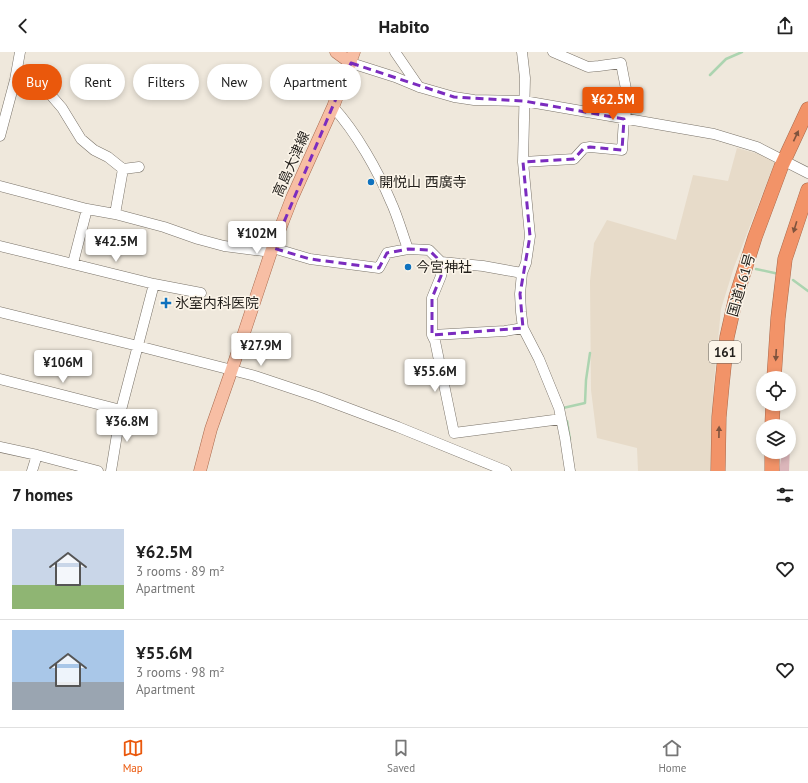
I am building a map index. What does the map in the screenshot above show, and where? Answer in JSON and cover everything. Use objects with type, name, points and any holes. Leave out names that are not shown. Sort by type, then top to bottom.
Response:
[{"type":"highway","name":"国道161号","points":[[718,471],[719,417],[727,337],[741,276],[785,160],[808,109]]},
{"type":"highway","points":[[774,371],[778,318],[785,259],[808,190]]},
{"type":"highway","points":[[772,459],[772,471]]},
{"type":"main road","points":[[336,52],[352,57]]},
{"type":"main road","name":"高島大津線","points":[[200,471],[210,429],[232,370],[272,250],[292,198],[333,107],[352,57]]},
{"type":"street","points":[[17,64],[19,52]]},
{"type":"street","points":[[395,52],[419,87]]},
{"type":"street","points":[[522,52],[525,78],[523,162],[530,236],[526,264],[522,273],[520,294],[523,328],[539,359],[559,408],[570,471]]},
{"type":"street","points":[[523,162],[574,159],[584,148],[590,147],[622,150],[624,119],[626,112],[626,89],[622,63],[588,67],[553,52]]},
{"type":"street","points":[[352,57],[419,87],[454,97],[474,100],[524,101],[560,106],[624,119],[714,134],[757,147],[808,173]]},
{"type":"street","points":[[0,136],[12,91]]},
{"type":"street","points":[[55,100],[62,108],[81,139],[94,150],[108,157],[123,169],[138,167]]},
{"type":"street","points":[[333,107],[341,115],[365,152],[390,198],[408,249]]},
{"type":"street","points":[[115,214],[123,169]]},
{"type":"street","points":[[0,186],[86,209],[115,214],[224,246],[272,250],[310,258],[379,268],[387,253],[408,249],[429,250],[441,262],[484,266],[522,273]]},
{"type":"street","points":[[73,263],[86,209]]},
{"type":"street","points":[[0,246],[154,284],[201,293]]},
{"type":"street","points":[[441,262],[441,276],[432,298],[432,335],[435,341],[454,433],[561,419]]},
{"type":"street","points":[[111,471],[121,410],[154,284]]},
{"type":"street","points":[[0,312],[232,370],[333,403],[506,471]]},
{"type":"street","points":[[432,335],[504,332],[523,328]]},
{"type":"street","points":[[0,378],[121,410]]},
{"type":"street","points":[[0,447],[98,471]]},
{"type":"street","points":[[32,471],[37,455]]},
{"type":"highlighted area","points":[[351,63],[454,97],[524,101],[624,119],[622,150],[590,147],[584,148],[574,159],[523,162],[530,236],[520,294],[523,328],[432,335],[432,298],[441,276],[441,262],[429,250],[408,249],[387,253],[379,268],[310,259],[273,248]]},
{"type":"shaded area","points":[[737,148],[776,159],[734,267],[721,309],[713,392],[712,471],[638,471],[637,448],[597,438],[591,390],[590,281],[594,243],[607,220],[676,240],[693,175],[728,181]]},
{"type":"shaded area","points":[[781,459],[789,459],[789,471],[779,471]]},
{"type":"waterway","points":[[710,75],[726,59],[742,52]]},
{"type":"waterway","points":[[756,269],[779,274]]},
{"type":"waterway","points":[[793,280],[808,291]]},
{"type":"waterway","points":[[563,409],[585,403],[586,380],[590,353]]},
{"type":"waterway","points":[[567,421],[570,440]]},
{"type":"place","name":"開悦山 西廣寺","points":[[371,182]]},
{"type":"place","name":"今宮神社","points":[[408,267]]},
{"type":"place","name":"氷室内科医院","points":[[166,303]]}]
